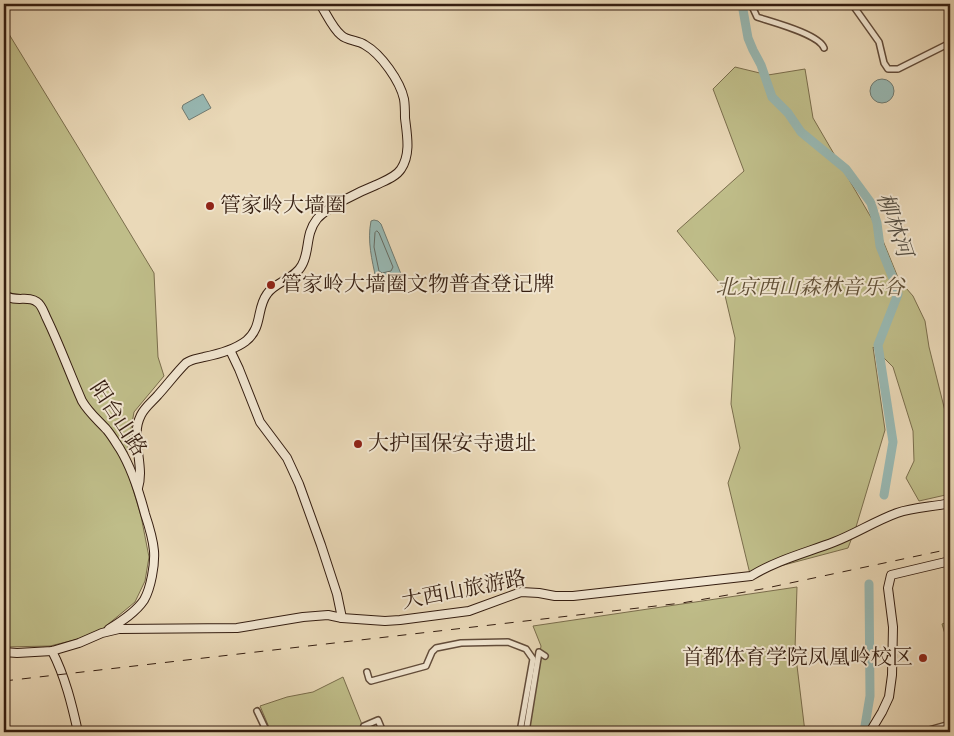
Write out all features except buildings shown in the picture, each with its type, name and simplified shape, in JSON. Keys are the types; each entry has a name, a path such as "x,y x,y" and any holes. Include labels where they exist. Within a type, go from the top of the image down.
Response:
{"street":[{"path":"138,488 140,482 140,462 136,437 137,426 141,414 148,405 186,363 230,350 246,340 256,328 262,303 268,292 297,272 302,266 308,238 317,219 322,214 397,174 402,169 408,151 408,140 404,99 400,88 383,60 364,44 342,36 320,4"},
{"path":"751,4 757,17 789,27 814,38 824,48"},
{"path":"852,4 879,42 884,63 888,69 898,69 950,42"},
{"name":"阳台山路","path":"4,296 14,300 30,299 40,304 82,402 119,448 128,463 138,488 151,533 154,552 149,587 145,598 132,613 102,633"},
{"path":"230,350 260,422 288,458 299,484 334,586 342,618"},
{"name":"大西山旅游路","path":"4,652 52,651 79,643 102,633 119,629 237,628 317,615 386,621 400,620 469,611 522,592 573,596 751,576 772,564 839,540 884,518 913,509 950,503"},
{"path":"870,732 889,696 892,675 893,627 888,588 892,575 950,561"},
{"path":"132,613 132,624 136,629"},
{"path":"367,672 371,681 426,666 432,652 436,648 461,643 508,642 526,649 533,659 520,732"},
{"path":"52,651 64,681 78,732"},
{"path":"526,732 539,652 545,656"},
{"path":"257,711 268,732"},
{"path":"364,726 378,720 384,732"},
{"path":"922,732 950,724"}],"green space":[{"path":"4,26 154,273 158,357 164,376 134,412 125,463 141,516 149,557 145,581 135,602 95,635 50,646 4,647"},
{"name":"北京西山森林音乐谷","path":"735,67 768,75 805,69 813,118 879,231 899,280 913,296 925,321 929,347 950,431 950,494 919,501 906,478 914,461 913,431 893,367 873,347 885,430 848,548 750,574 728,483 740,448 731,404 735,338 723,287 677,231 744,171 713,89"},
{"path":"797,587 795,649 805,732 527,732 541,646 533,626"},
{"path":"950,621 950,651 942,624"},
{"path":"343,677 365,732 271,732 260,706 287,697 313,692"}],"water":[{"path":"882,79 891,82 894,91 891,100 882,103 873,100 870,91 873,82"},
{"path":"203,94 211,108 189,120 182,108 183,105"},
{"path":"374,220 381,224 401,274 376,279 370,243 371,221"}],"waterway":[{"name":"柳林河","path":"742,4 748,38 761,65 772,97 788,113 801,132 846,169 871,203 877,223 880,246 897,288 898,294 878,345 893,442 884,495"},
{"name":"柳林河","path":"864,732 870,696 869,584"}],"railway":[{"path":"4,681 682,603 762,589 950,549"}],"place":[{"name":"管家岭大墙圈","path":"210,206"},
{"name":"管家岭大墙圈文物普查登记牌","path":"271,285"},
{"name":"大护国保安寺遗址","path":"358,444"},
{"name":"首都体育学院凤凰岭校区","path":"923,658"}]}
